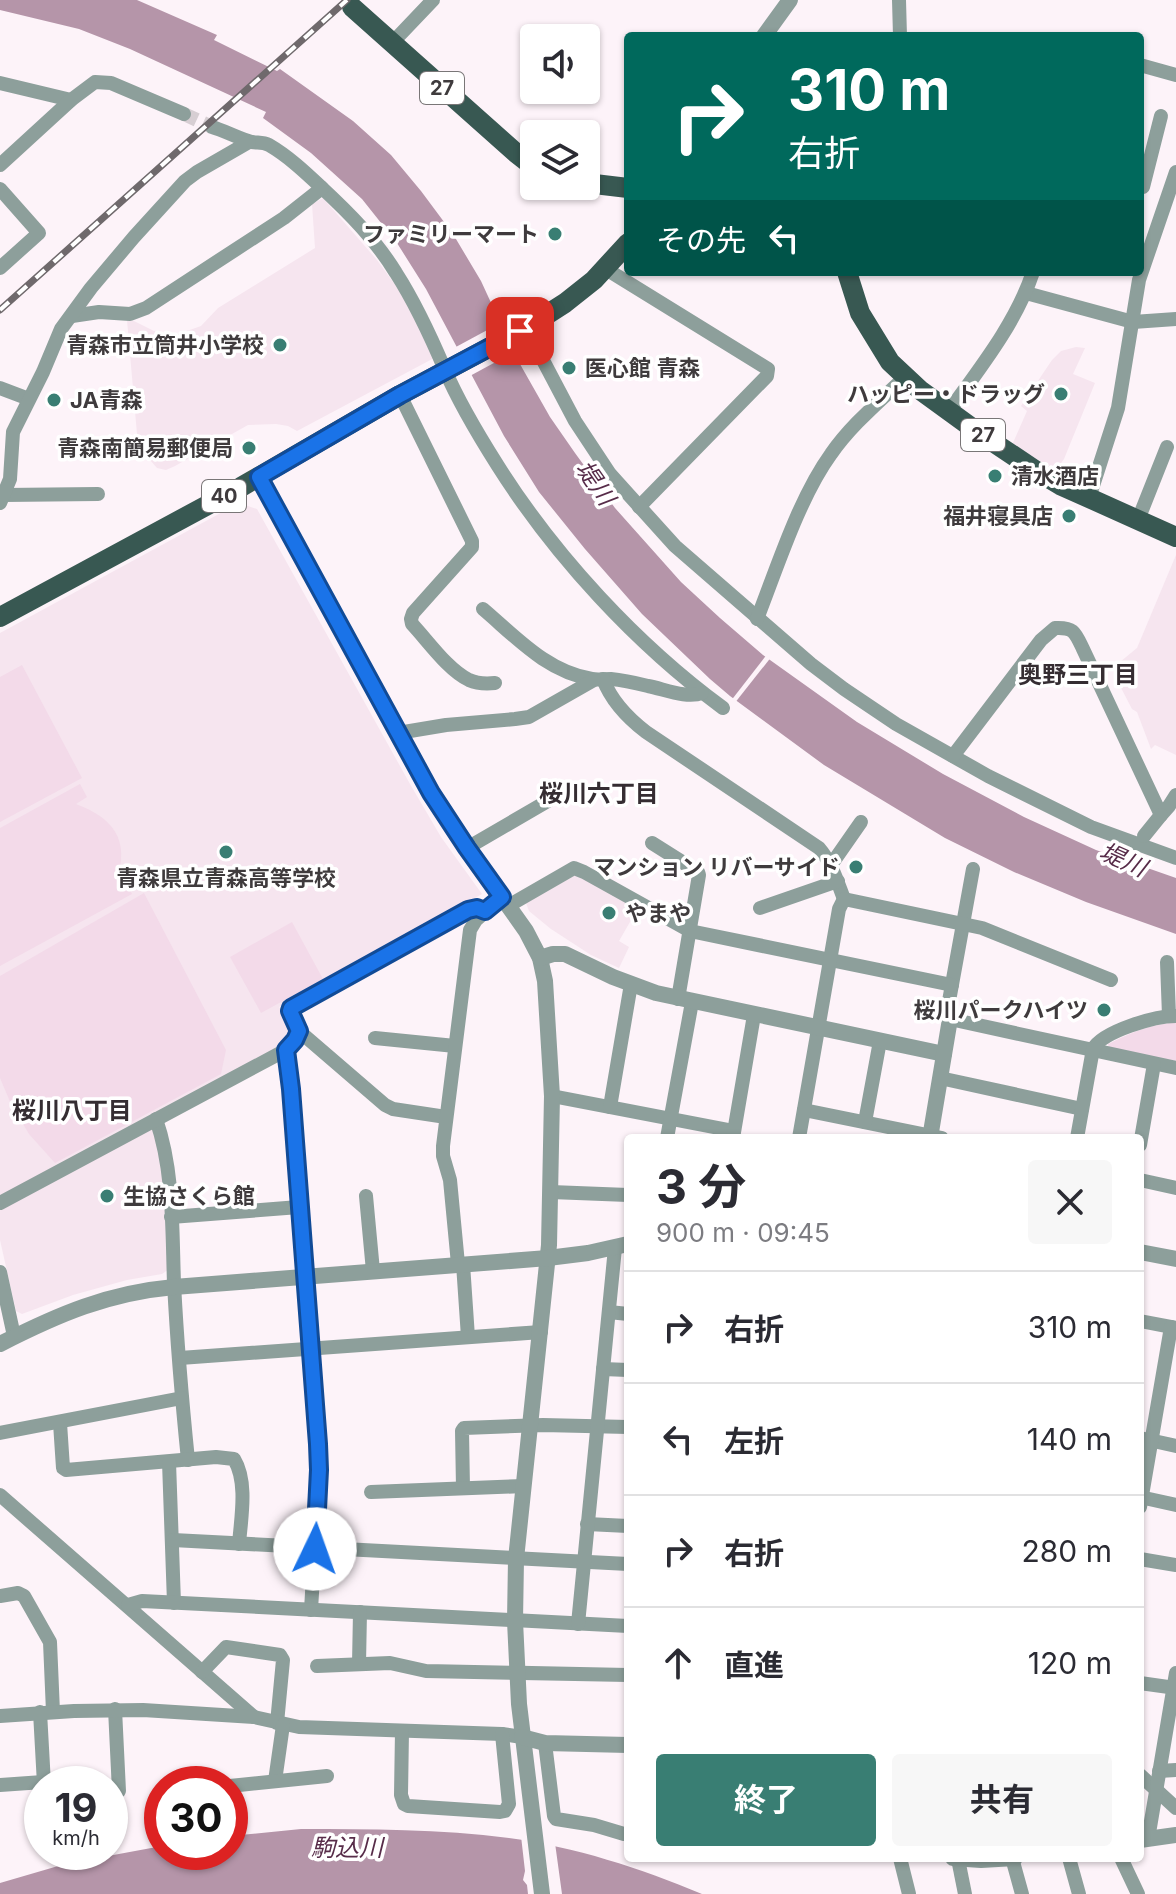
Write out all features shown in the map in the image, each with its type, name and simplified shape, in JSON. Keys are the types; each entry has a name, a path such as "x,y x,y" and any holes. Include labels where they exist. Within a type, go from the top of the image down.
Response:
{"main road":[{"name":"27","path":"352,7 520,156"},
{"path":"600,185 624,188"},
{"name":"40","path":"1,613 259,477 400,395 523,330 565,303 606,269 624,248"},
{"name":"27","path":"848,276 860,313 890,362 905,377 1035,470 1176,537"}],"street":[{"path":"392,43 433,0"},
{"path":"769,32 790,0"},
{"path":"899,0 900,32"},
{"path":"1144,66 1176,75"},
{"path":"0,165 95,82 111,83 184,114"},
{"path":"0,83 71,100"},
{"path":"1144,179 1161,116"},
{"path":"212,127 249,142 270,146 322,188 364,230 396,273 497,465 527,509 583,578 619,616 651,648 723,708"},
{"path":"98,494 2,499 10,479 13,432 61,329 91,288 185,181 249,142"},
{"path":"1144,267 1172,196 1176,172"},
{"path":"1144,187 1172,196"},
{"path":"72,316 99,312 130,314 146,308 284,218 322,188"},
{"path":"0,189 39,233 0,268"},
{"path":"606,269 768,369 767,376 639,507"},
{"path":"949,411 996,343 1026,293 1032,276"},
{"path":"1089,498 1118,408 1141,276"},
{"path":"1026,293 1133,322 1176,319"},
{"path":"523,330 589,445 610,474 675,546 757,619 844,689 896,724 1023,794 1091,827 1176,858"},
{"path":"757,619 799,513 822,467 857,423 905,377"},
{"path":"0,388 29,399"},
{"path":"400,395 472,541 472,547 413,613 412,624 457,672 481,684 495,683"},
{"path":"1138,520 1167,447"},
{"path":"259,477 431,793 526,931 540,958 547,998 552,1096 551,1192 541,1332 516,1559 515,1621 522,1737 542,1894"},
{"path":"483,609 536,655 567,672 688,695 698,696 702,693"},
{"path":"953,756 1041,640 1055,628 1070,629 1083,649 1161,815"},
{"path":"398,733 529,717 599,680"},
{"path":"599,680 637,725 819,848 831,865 844,899 839,909 800,1134"},
{"path":"1144,836 1176,795"},
{"path":"467,848 553,798"},
{"path":"831,865 861,822"},
{"path":"652,843 699,875 668,1134"},
{"path":"468,1337 450,1180 443,1156 470,930 485,911 574,868 690,931 952,985"},
{"path":"934,1134 950,1019 948,1012 973,869"},
{"path":"760,908 838,881"},
{"path":"844,899 982,928 1111,980"},
{"path":"446,1117 389,1108 299,1031 290,1011 468,910 477,908 485,911"},
{"path":"540,958 565,954 631,984 685,1000 944,1054"},
{"path":"1078,1134 1093,1049 1099,1041 1147,1020 1173,1016 1167,962"},
{"path":"610,1107 631,984"},
{"path":"734,1134 754,1015"},
{"path":"950,1019 1176,1068"},
{"path":"0,1203 286,1050 299,1031"},
{"path":"375,1038 455,1046"},
{"path":"865,1122 880,1041"},
{"path":"286,1050 319,1470 311,1610"},
{"path":"1142,1134 1154,1064"},
{"path":"940,1078 1082,1109"},
{"path":"552,1096 730,1134"},
{"path":"804,1110 920,1134"},
{"path":"156,1119 165,1147 188,1460"},
{"path":"1144,1181 1176,1188"},
{"path":"551,1192 624,1195"},
{"path":"366,1196 373,1271"},
{"path":"171,1217 299,1207"},
{"path":"0,1272 7,1340 94,1302 135,1292 548,1258 621,1246 609,1312 578,1624"},
{"path":"1144,1253 1176,1259"},
{"path":"609,1312 624,1314"},
{"path":"1144,1322 1174,1328 1169,1384 1146,1440 1144,1464"},
{"path":"180,1358 541,1332"},
{"path":"603,1369 624,1370"},
{"path":"0,1433 182,1398"},
{"path":"60,1423 63,1468 66,1470 225,1457 234,1459 242,1492 239,1544"},
{"path":"463,1488 464,1428 530,1425 624,1427"},
{"path":"1146,1440 1176,1446"},
{"path":"169,1462 174,1603"},
{"path":"371,1492 524,1486"},
{"path":"0,1495 254,1717"},
{"path":"1144,1501 1176,1505"},
{"path":"587,1524 624,1526"},
{"path":"173,1540 624,1564"},
{"path":"1144,1560 1176,1565"},
{"path":"0,1596 18,1593 24,1596 47,1636 50,1648 44,1766"},
{"path":"128,1605 142,1601 624,1626"},
{"path":"359,1664 360,1612"},
{"path":"202,1672 226,1647 280,1655 283,1660 275,1781"},
{"path":"317,1666 390,1663 426,1671 624,1675"},
{"path":"1144,1683 1175,1683 1144,1839 1176,1835"},
{"path":"115,1709 118,1766"},
{"path":"0,1716 115,1709 254,1717 310,1728 502,1734 545,1743 624,1745"},
{"path":"402,1731 401,1795 404,1804 500,1812 505,1811 509,1804 502,1734"},
{"path":"545,1743 556,1819 624,1834"},
{"path":"1159,1771 1176,1770"},
{"path":"248,1784 327,1776"},
{"path":"1144,1778 1176,1808"},
{"path":"0,1785 24,1784"},
{"path":"901,1862 909,1894"},
{"path":"956,1862 965,1894"},
{"path":"1015,1862 1022,1894"},
{"path":"1070,1862 1079,1894"},
{"path":"1123,1862 1138,1894"}],"shaded area":[{"name":"青森市立筒井小学校","path":"323,198 377,260 404,297 436,357 297,431 276,424 248,425 166,470 139,457 127,320 164,333 178,334 201,326 218,308 315,248 312,204"},
{"path":"1085,348 1073,374 1095,383 1064,459 1056,470 1012,445 1027,411 1021,406 1052,360 1061,351"},
{"name":"青森県立青森高等学校","path":"239,503 257,509 410,784 441,837 482,894 279,1007 293,1027 287,1042 0,1199 0,633"},
{"path":"1176,555 1176,755 1155,745 1151,749 1137,712 1132,709 1118,682 1120,662 1137,648"},
{"path":"22,665 82,778 0,822 0,677"},
{"path":"80,784 87,797 76,804 100,816 115,832 121,853 117,880 124,877 132,894 0,966 0,828"},
{"path":"577,874 638,908 619,941 629,947 619,968 591,955 529,911 526,903"},
{"path":"144,893 226,1050 221,1074 55,1163 29,1134 0,1078 0,976"},
{"path":"292,922 323,979 261,1013 230,957"},
{"path":"1176,1022 1176,1061 1109,1049 1108,1044 1133,1032"},
{"path":"153,1124 161,1150 169,1269 162,1274 73,1295 22,1314 16,1311 0,1240 0,1207"}],"water":[{"name":"堤川","path":"0,0 137,0 217,35 214,40 277,71 280,69 353,121 391,155 453,234 481,281 516,357 550,417 615,508 681,582 763,655 857,722 943,774 1024,817 1096,850 1176,878 1176,934 1086,902 1014,872 945,838 824,765 730,696 642,614 539,492 504,436 426,289 397,243 362,199 311,153 263,118 266,112 130,49 79,29 0,10"},
{"name":"駒込川","path":"301,1829 379,1829 483,1835 534,1842 607,1860 702,1894 0,1894 0,1883 44,1870 128,1870 128,1852 144,1849 144,1870 248,1870 248,1834"}],"pier":[{"path":"504,321 518,350 468,377 454,348"},
{"path":"768,653 772,656 734,704 730,702"},
{"path":"521,1836 555,1843 562,1894 528,1894 523,1880 525,1871"}],"tunnel":[{"path":"184,114 212,127"}],"railway":[{"path":"0,310 347,0"}],"place":[{"name":"ファミリーマート","path":"555,234"},
{"name":"青森市立筒井小学校","path":"280,345"},
{"name":"医心館 青森","path":"569,368"},
{"name":"ハッピー・ドラッグ","path":"1061,394"},
{"name":"JA青森","path":"54,400"},
{"name":"青森南簡易郵便局","path":"249,448"},
{"name":"清水酒店","path":"995,476"},
{"name":"福井寝具店","path":"1069,516"},
{"name":"青森県立青森高等学校","path":"226,852"},
{"name":"マンション リバーサイド","path":"856,867"},
{"name":"やまや","path":"609,913"},
{"name":"桜川パークハイツ","path":"1104,1010"},
{"name":"生協さくら館","path":"107,1196"}],"district":[{"name":"奥野三丁目","path":"1078,675"},
{"name":"桜川六丁目","path":"599,794"},
{"name":"桜川八丁目","path":"72,1111"}],"route":[{"path":"315,1549 319,1470 286,1050 299,1031 290,1011 468,910 477,908 485,911 502,897 431,793 259,477 400,395 520,331"}]}
